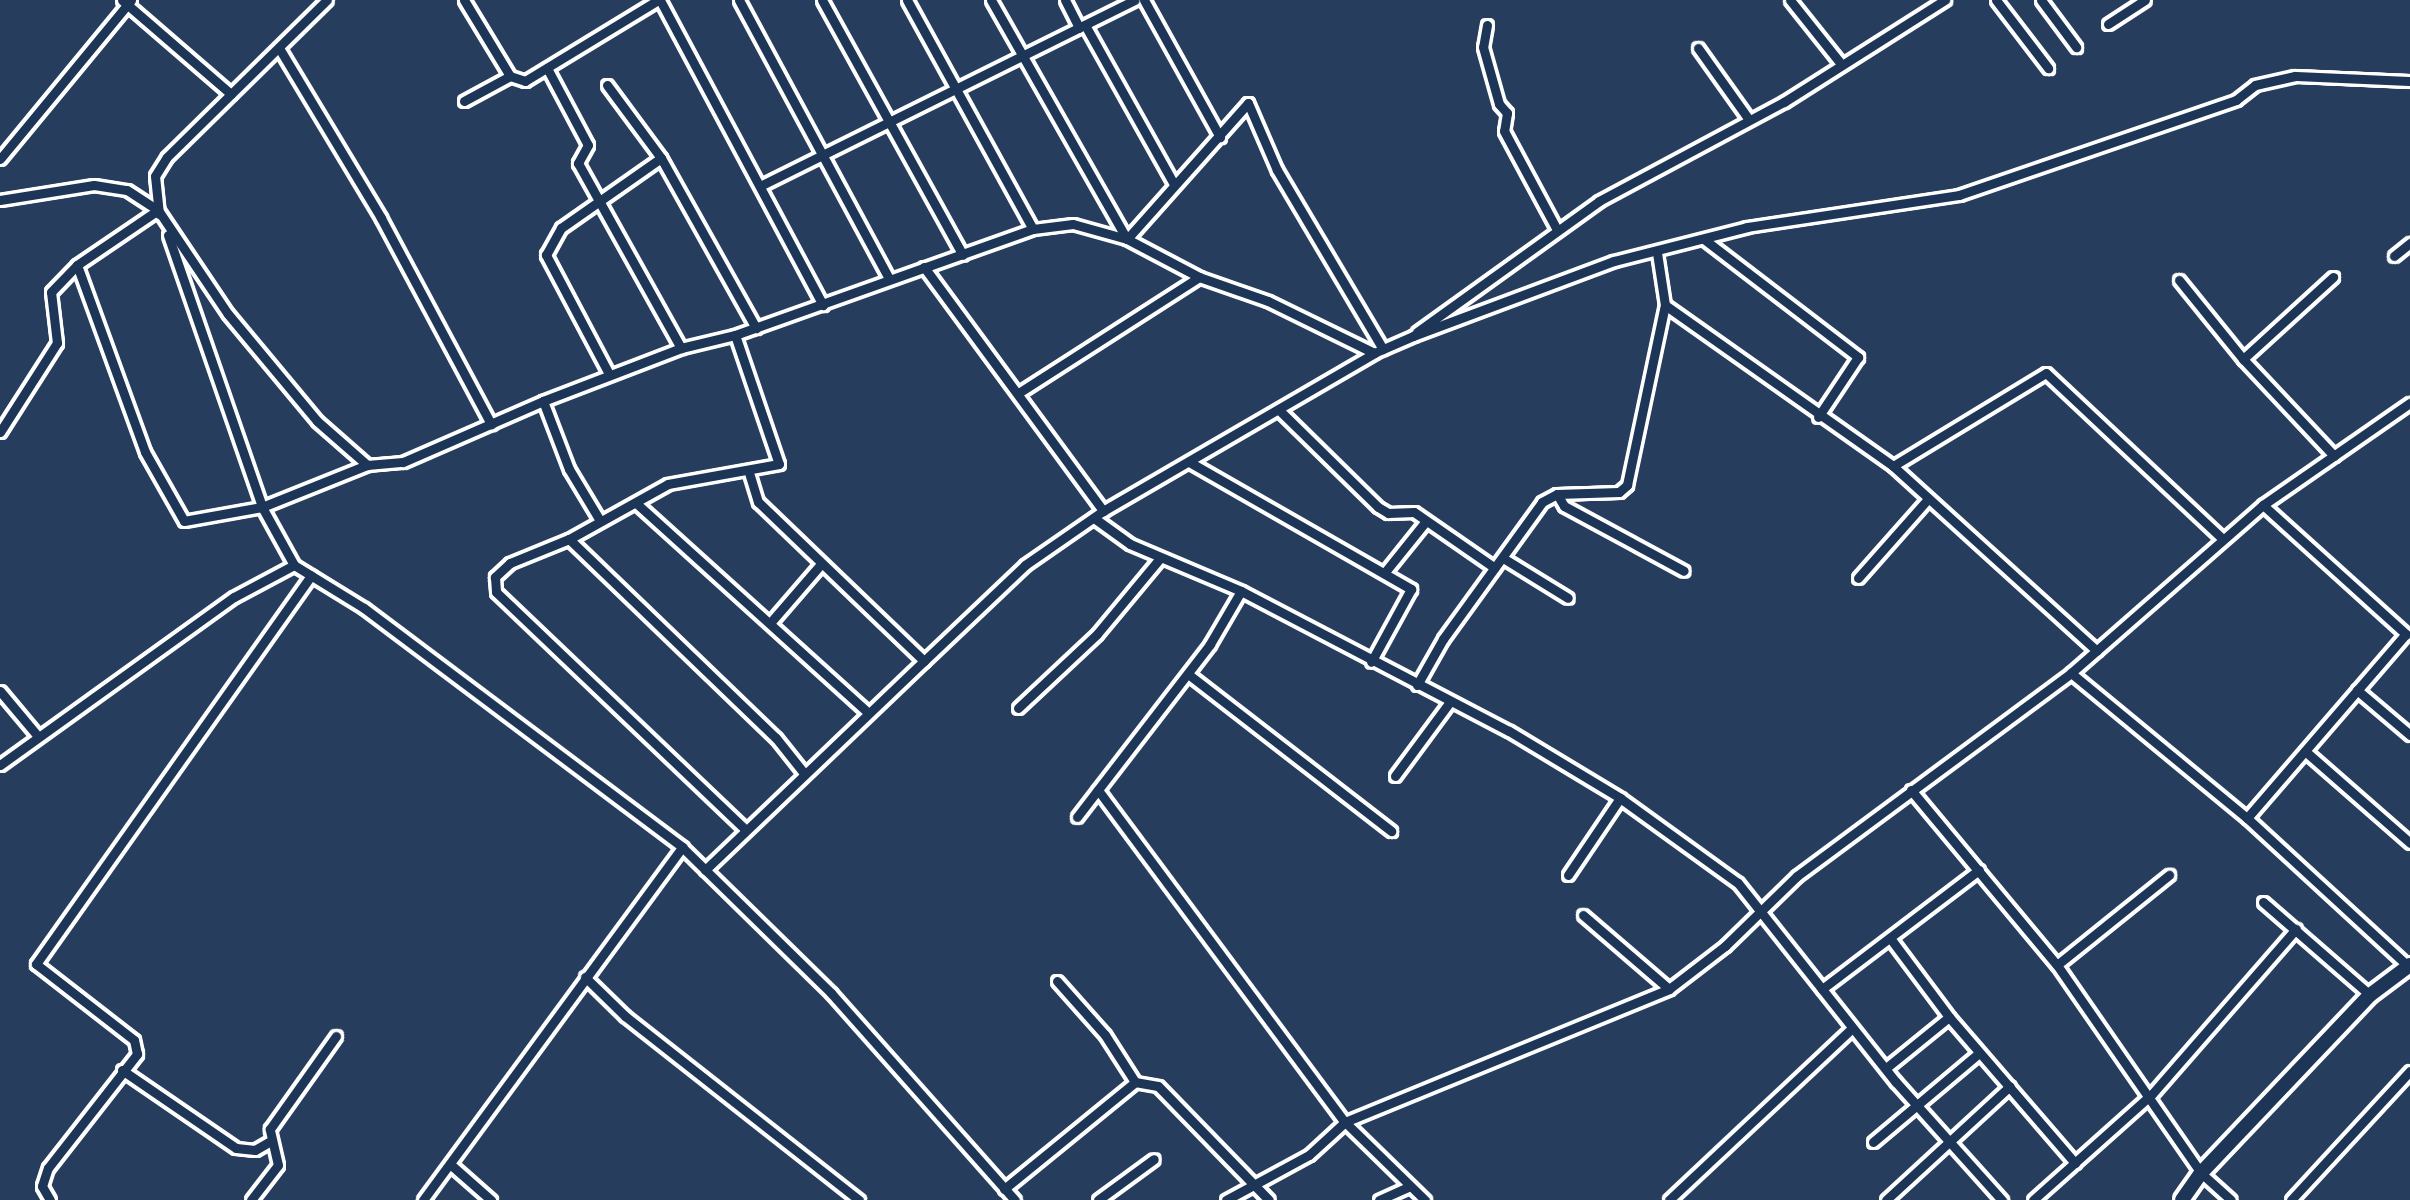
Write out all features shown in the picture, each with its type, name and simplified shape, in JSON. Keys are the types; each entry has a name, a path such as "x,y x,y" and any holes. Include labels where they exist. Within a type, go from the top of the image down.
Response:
{"street":[{"path":"326,0 155,176 158,210 184,272 262,507 295,565 364,608 682,848 831,993 1015,1200"},
{"path":"464,0 510,76 526,81 659,0 823,305"},
{"path":"739,0 889,279"},
{"path":"822,0 963,255"},
{"path":"907,0 1033,230"},
{"path":"992,0 1126,239"},
{"path":"1065,0 1174,184"},
{"path":"761,185 1135,0"},
{"path":"1144,0 1220,137"},
{"path":"1790,0 1840,64"},
{"path":"1413,336 1557,230 1748,117 1784,102 1945,0"},
{"path":"1996,0 2048,68"},
{"path":"2041,0 2076,47"},
{"path":"2108,24 2145,0"},
{"path":"0,159 127,2 231,94"},
{"path":"1487,26 1483,46 1498,104 1507,113 1504,131 1557,230"},
{"path":"279,48 381,218 491,424"},
{"path":"1698,48 1748,117"},
{"path":"547,68 588,145 578,163 681,348"},
{"path":"464,101 510,76"},
{"path":"705,870 1025,565 1099,514 1378,351 1614,261 1747,227 1959,195 2236,100 2255,85 2295,76 2410,80"},
{"path":"607,85 661,158 756,328"},
{"path":"1126,239 1248,103 1277,170 1378,351"},
{"path":"609,374 546,255 561,228 661,158"},
{"path":"0,200 94,184 128,190 158,210 228,314 317,421 367,465"},
{"path":"0,432 56,343 51,292 77,265 158,210"},
{"path":"77,265 145,452 184,521 262,507 367,465 403,462 543,400 681,348 736,335 1033,230 1073,224 1126,239 1199,278 1268,301 1378,351"},
{"path":"1705,240 1858,357 1818,417"},
{"path":"2394,256 2410,243"},
{"path":"1418,685 1533,512 1557,494 1619,491 1627,485 1665,305 1657,253"},
{"path":"923,267 1020,392 1099,514 1160,558 1241,591 1449,704 1509,730 1619,798 1738,883 1852,1028 2002,1200"},
{"path":"2243,359 2332,277"},
{"path":"1020,392 1199,278"},
{"path":"2180,280 2243,359 2334,456"},
{"path":"1665,305 1893,466 2098,651"},
{"path":"736,335 779,464 668,484 568,539 511,562 495,577 496,592 745,829"},
{"path":"1893,466 2046,373 2222,538"},
{"path":"543,400 569,469 599,519"},
{"path":"1226,1200 1309,1155 1346,1122 1669,988 1760,915 1797,876 2072,674 2222,538 2410,403"},
{"path":"1280,411 1378,507 1388,513 1414,512 1568,598"},
{"path":"1191,464 1411,589 1371,662"},
{"path":"749,473 758,502 923,661"},
{"path":"1557,494 1564,506 1684,572"},
{"path":"1858,578 1928,499"},
{"path":"636,503 867,712"},
{"path":"2246,818 2408,636 2264,505"},
{"path":"1385,572 1426,520"},
{"path":"568,539 776,739 803,772"},
{"path":"1018,708 1097,634 1160,558"},
{"path":"770,623 821,564"},
{"path":"0,765 36,734 234,597 295,565"},
{"path":"50,1200 42,1186 48,1168 137,1054 134,1040 36,964 311,575"},
{"path":"1077,817 1188,674 1241,591"},
{"path":"1188,674 1391,831"},
{"path":"2072,674 2246,818 2410,966 2370,995 2201,1173 2182,1200"},
{"path":"2357,690 2410,735"},
{"path":"0,691 36,734"},
{"path":"1395,776 1449,704"},
{"path":"2305,751 2410,843"},
{"path":"1098,790 1346,1122 1425,1200"},
{"path":"1911,790 2057,965 2152,1094 2201,1173 2231,1200"},
{"path":"1568,875 1619,798"},
{"path":"423,1200 682,848"},
{"path":"1822,989 1979,870"},
{"path":"2057,965 2169,875"},
{"path":"2263,902 2370,995"},
{"path":"1583,915 1669,988"},
{"path":"2033,1200 2152,1094 2296,929"},
{"path":"1890,938 1949,1017 2075,1163"},
{"path":"585,977 625,1016 859,1200"},
{"path":"1057,981 1105,1035 1135,1082 1158,1087 1270,1200"},
{"path":"1886,1068 1949,1017"},
{"path":"1669,1200 1852,1028"},
{"path":"250,1200 278,1165 269,1142 270,1129 336,1036"},
{"path":"1873,1142 1979,1053"},
{"path":"122,1070 236,1148 256,1150 269,1142"},
{"path":"2291,1200 2410,1071"},
{"path":"1004,1189 1135,1082"},
{"path":"1886,1200 2010,1086"},
{"path":"1098,1200 1154,1159"},
{"path":"450,1164 491,1200"},
{"path":"1378,1200 1410,1186"}]}
